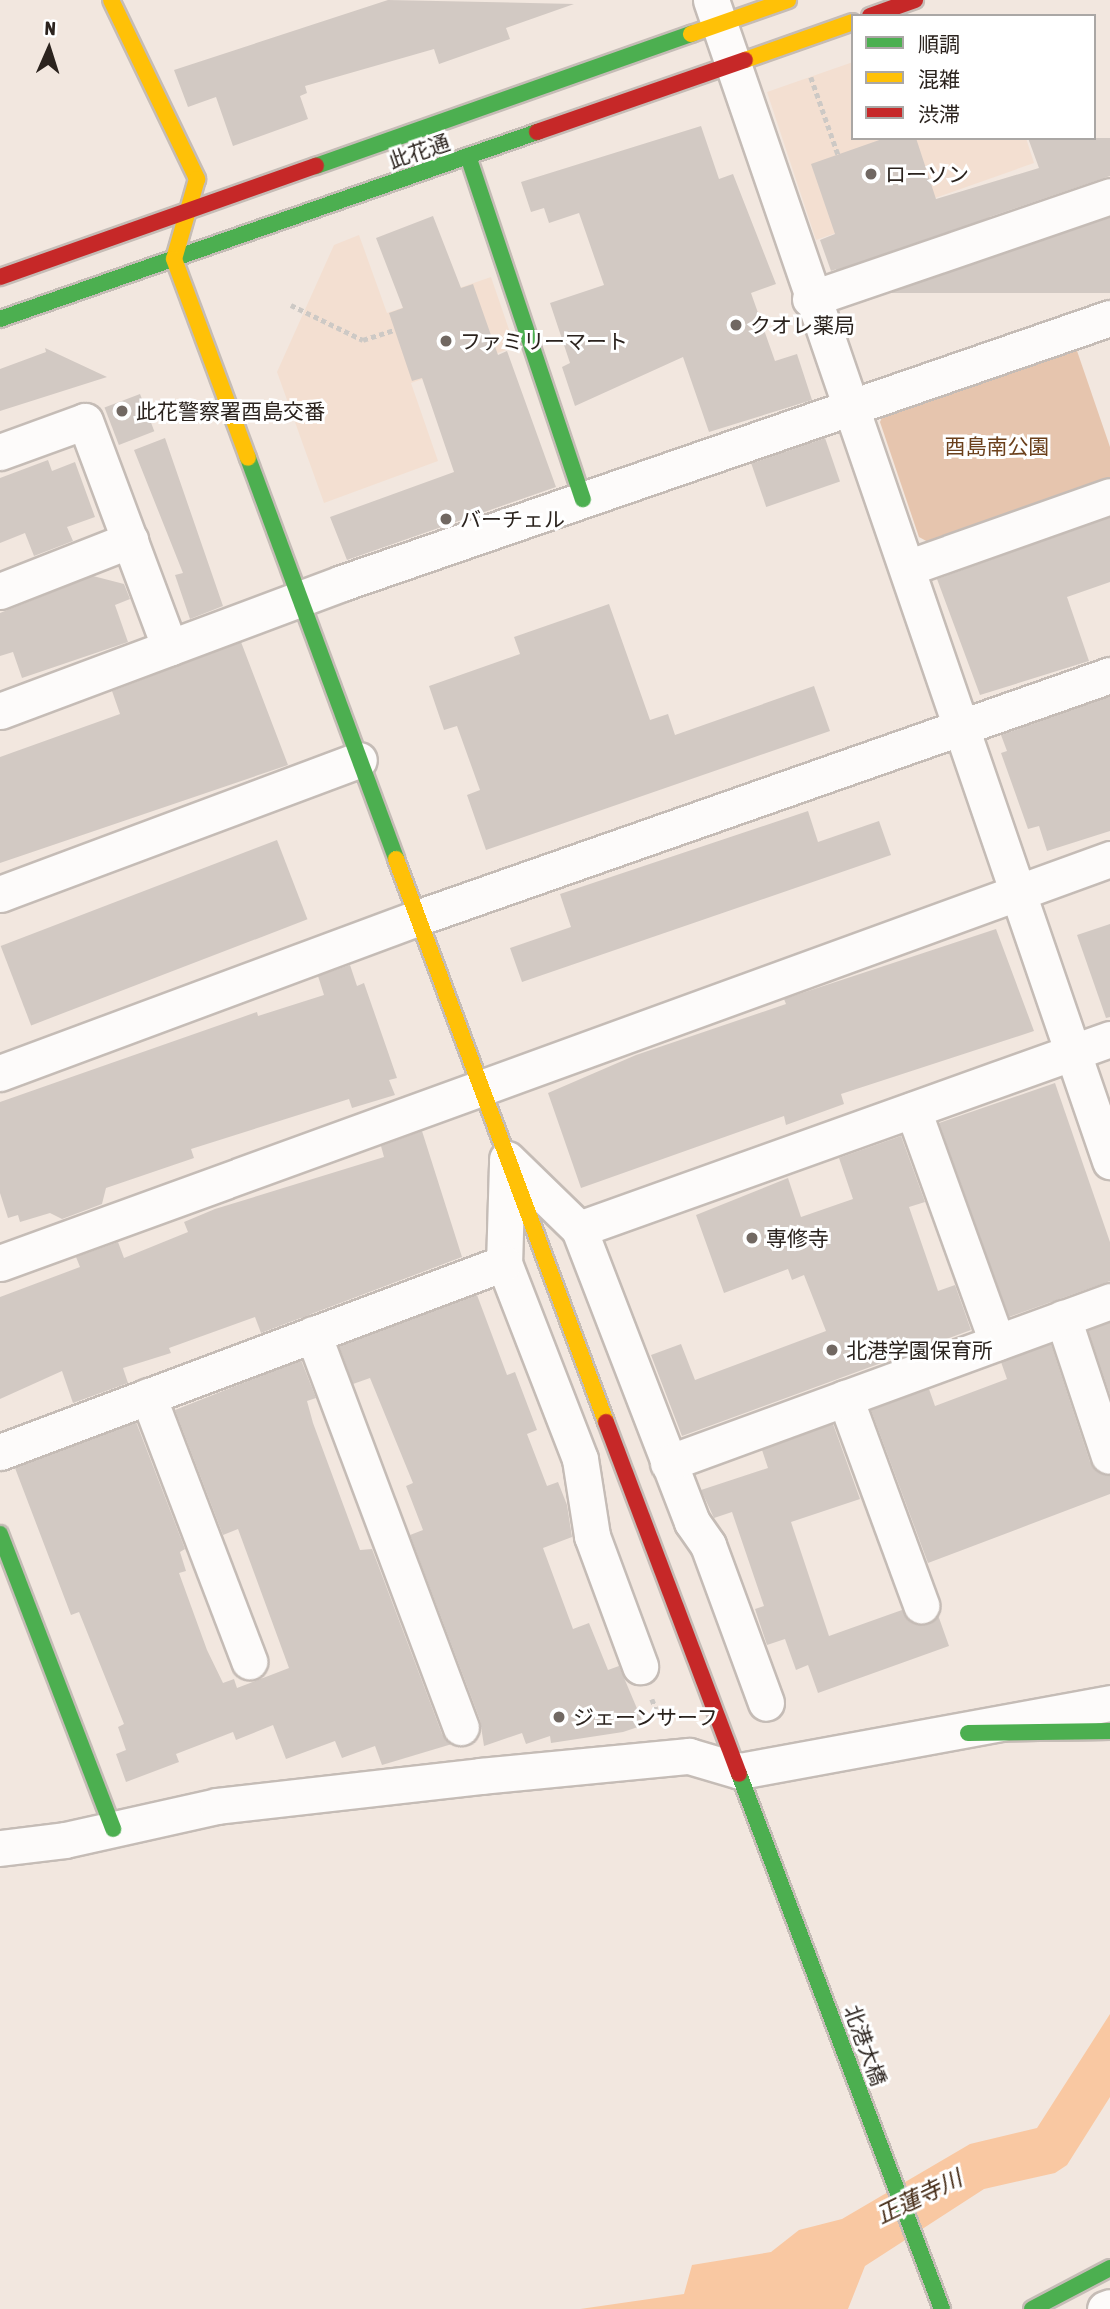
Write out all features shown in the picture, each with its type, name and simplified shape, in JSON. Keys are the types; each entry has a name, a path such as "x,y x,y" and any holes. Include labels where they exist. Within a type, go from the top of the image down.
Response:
{"main road":[{"path":"111,0 197,179 174,259"},
{"name":"此花通","path":"0,277 188,210 715,12 788,0"},
{"path":"876,14 915,0"},
{"name":"此花通","path":"0,319 851,23"},
{"path":"468,156 583,499"},
{"name":"北港大橋","path":"174,259 507,1159 942,2309"},
{"path":"0,1534 113,1829"},
{"path":"968,1732 1110,1731"},
{"path":"1032,2309 1110,2268"}],"street":[{"path":"715,12 810,299 852,407 958,727 1110,1161"},
{"path":"810,299 1110,196"},
{"path":"0,712 300,599 1110,318"},
{"path":"0,452 85,421 170,648"},
{"path":"907,568 1110,496"},
{"path":"0,591 130,540"},
{"path":"0,1073 417,918 1110,675"},
{"path":"0,894 359,760"},
{"path":"0,1263 480,1086 1110,859"},
{"path":"579,1229 1110,1039"},
{"path":"913,1110 998,1342"},
{"path":"507,1159 579,1229 692,1522 708,1545 766,1703"},
{"path":"507,1159 504,1263 580,1459 592,1536 640,1666"},
{"path":"0,1452 504,1263"},
{"path":"668,1463 1110,1301"},
{"path":"1063,1318 1110,1455"},
{"path":"313,1334 461,1727"},
{"path":"148,1396 250,1661"},
{"path":"845,1398 921,1605"},
{"path":"0,1848 113,1829 217,1806 689,1756 745,1783 1110,1703"},
{"path":"1105,2309 1110,2306"}],"path":[{"path":"809,69 838,154"},
{"path":"290,305 363,340 394,330"}],"shaded area":[{"path":"851,63 851,140 1027,140 1034,163 816,240 767,92"},
{"path":"359,235 387,313 491,277 515,347 411,383 438,461 324,503 277,372 334,245"}],"green space":[{"name":"酉島南公園","path":"1075,345 1110,447 1110,480 930,543 919,537 880,422 885,411"}],"water":[{"name":"正蓮寺川","path":"1110,2014 1110,2097 1067,2165 1055,2173 984,2189 865,2266 848,2309 580,2309 684,2294 692,2265 771,2252 799,2230 842,2219 970,2144 1037,2128"}],"building":[{"path":"388,0 574,4 506,28 510,39 439,64 434,49 305,86 307,93 300,96 308,119 233,146 216,97 188,107 174,70"},
{"path":"701,126 719,179 733,174 776,284 751,293 775,361 797,354 812,400 709,432 683,357 575,406 562,367 570,363 550,303 604,285 579,213 549,223 544,208 531,212 521,182"},
{"path":"1110,138 1110,176 831,271 820,240 835,234 811,164 879,140 917,140 936,199 1039,168 1029,140"},
{"path":"433,216 461,288 473,284 498,355 507,351 556,487 347,560 330,517 454,472 422,378 412,381 389,313 403,308 376,238"},
{"path":"836,217 1110,217 1110,293 836,293"},
{"path":"45,348 107,377 0,411 0,369 46,352"},
{"path":"140,394 154,431 119,445 105,408"},
{"path":"165,438 223,606 190,619 175,575 183,573 134,450"},
{"path":"825,438 840,481 766,507 751,463"},
{"path":"48,460 52,471 75,462 95,517 67,527 73,541 34,556 25,533 0,543 0,478"},
{"path":"1110,517 1110,582 1067,597 1089,661 980,695 937,579"},
{"path":"93,576 124,584 130,599 115,605 128,642 22,678 13,652 0,656 0,613"},
{"path":"609,604 650,720 668,714 675,735 814,686 830,731 486,850 467,795 480,790 457,726 444,730 429,686 520,654 514,637"},
{"path":"241,642 288,765 0,863 0,757 120,714 112,691"},
{"path":"1110,696 1110,831 1047,851 1039,826 1028,829 1001,753 1007,751 1001,735"},
{"path":"808,811 818,842 879,821 891,855 522,982 510,948 571,927 560,894"},
{"path":"277,840 307,919 31,1025 1,946"},
{"path":"1110,924 1110,1017 1106,1018 1077,935"},
{"path":"996,929 1034,1031 841,1094 844,1104 786,1125 784,1116 581,1188 548,1093 636,1055 786,1004 784,999"},
{"path":"350,965 357,986 364,983 397,1078 389,1080 395,1095 352,1108 349,1099 191,1149 194,1158 106,1188 102,1204 62,1219 50,1213 20,1222 18,1215 8,1218 0,1193 0,1102 257,1012 258,1016 324,995 318,976"},
{"path":"1055,1083 1110,1242 1110,1281 1009,1317 939,1123"},
{"path":"422,1131 462,1257 261,1333 255,1317 169,1348 171,1353 123,1368 128,1383 73,1403 62,1371 0,1399 0,1297 80,1267 76,1257 118,1242 124,1258 188,1232 184,1222 215,1209 384,1157 381,1146"},
{"path":"901,1136 925,1202 909,1207 938,1291 955,1285 971,1330 682,1436 651,1355 681,1344 695,1380 826,1331 804,1275 792,1280 788,1269 724,1293 696,1215 788,1178 801,1217 853,1199 839,1158"},
{"path":"477,1295 507,1375 515,1372 537,1430 527,1434 547,1486 558,1482 567,1505 572,1537 543,1548 573,1629 589,1623 608,1670 619,1666 644,1725 623,1732 551,1743 550,1736 526,1744 522,1733 484,1746 480,1720 410,1535 423,1530 406,1486 413,1483 370,1378 353,1384 339,1346"},
{"path":"1110,1322 1110,1395 1088,1330"},
{"path":"1051,1344 1090,1462 1110,1476 1110,1494 928,1563 871,1410 929,1389 935,1406 1007,1379 1001,1362"},
{"path":"301,1360 316,1398 307,1401 313,1423 360,1550 372,1549 442,1734 452,1744 382,1765 375,1746 342,1758 335,1741 286,1759 273,1725 236,1740 233,1732 176,1754 179,1762 126,1782 116,1754 126,1750 118,1727 124,1724 79,1612 71,1615 15,1468 136,1422 185,1549 180,1552 186,1571 179,1573 207,1650 223,1683 234,1679 237,1688 289,1668 238,1529 223,1535 175,1410"},
{"path":"833,1424 860,1499 791,1522 829,1636 902,1610 918,1625 938,1615 949,1646 818,1693 808,1665 796,1670 785,1639 767,1645 755,1609 764,1606 732,1512 714,1518 701,1490 768,1468 762,1450"}],"traffic: fast":[{"path":"316,166 691,34"},
{"path":"0,319 537,132"},
{"path":"468,156 583,499"},
{"path":"248,458 396,859"},
{"path":"0,1534 113,1829"},
{"path":"968,1733 1110,1731"},
{"path":"739,1774 942,2309"},
{"path":"1032,2309 1110,2268"}],"traffic: slow":[{"path":"111,0 197,179 174,259 248,458"},
{"path":"691,34 788,0"},
{"path":"745,60 851,23"},
{"path":"396,859 606,1422"}],"traffic: jam":[{"path":"876,14 915,0"},
{"path":"537,132 745,60"},
{"path":"0,277 316,166"},
{"path":"606,1422 739,1774"}],"place":[{"name":"ローソン","path":"871,174"},
{"name":"クオレ薬局","path":"736,325"},
{"name":"ファミリーマート","path":"446,341"},
{"name":"此花警察署酉島交番","path":"122,411"},
{"name":"バーチェル","path":"446,519"},
{"name":"専修寺","path":"752,1238"},
{"name":"北港学園保育所","path":"832,1350"},
{"name":"ジェーンサーフ","path":"559,1717"}]}
